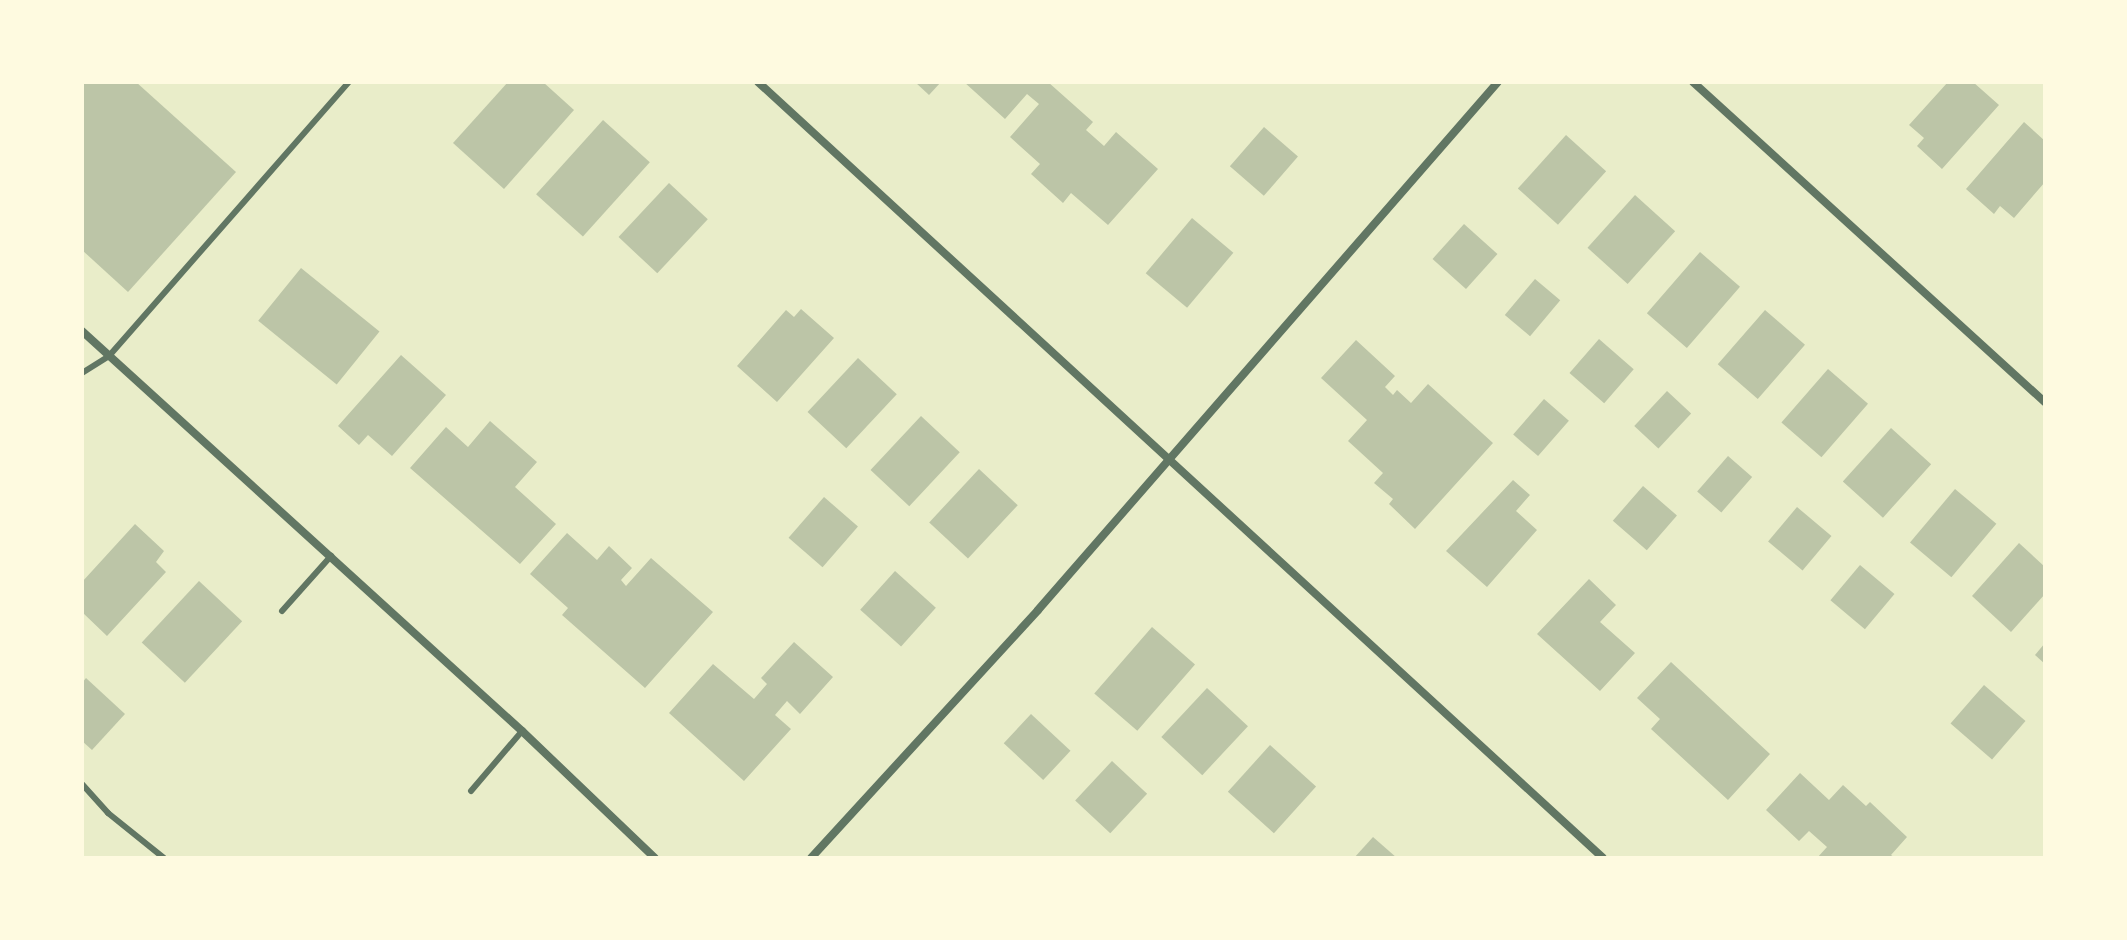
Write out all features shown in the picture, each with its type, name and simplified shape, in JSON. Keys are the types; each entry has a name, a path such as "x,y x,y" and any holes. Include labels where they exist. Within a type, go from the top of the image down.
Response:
{"street":[{"path":"758,82 1603,858"},
{"path":"811,858 1038,610 1168,457 1498,82"},
{"path":"1693,82 2045,402"},
{"path":"82,331 522,731 655,858"}],"lane":[{"path":"82,373 109,356 349,82"},
{"path":"282,611 331,556"},
{"path":"471,791 522,731"},
{"path":"82,784 108,813 164,858"}],"building":[{"path":"82,82 136,82 236,172 128,292 82,250"},
{"path":"508,82 543,82 574,110 504,189 453,143"},
{"path":"915,82 941,82 929,95"},
{"path":"964,82 1048,82 1093,122 1086,130 1104,146 1116,132 1158,169 1108,225 1071,193 1063,203 1031,174 1040,164 1010,137 1039,104 1027,94 1005,119"},
{"path":"1948,82 1973,82 1999,105 1942,169 1917,146 1924,138 1909,125"},
{"path":"603,120 650,162 583,236 536,194"},
{"path":"2024,122 2045,141 2045,182 2014,218 2000,206 1994,214 1966,189"},
{"path":"1264,127 1298,157 1264,196 1230,166"},
{"path":"1566,135 1606,171 1558,225 1518,189"},
{"path":"669,183 708,219 657,273 619,237"},
{"path":"1635,195 1675,231 1628,284 1587,248"},
{"path":"1192,218 1233,253 1187,308 1146,273"},
{"path":"1464,224 1497,254 1466,289 1433,259"},
{"path":"1700,252 1740,287 1687,348 1647,313"},
{"path":"301,268 379,332 337,384 258,321"},
{"path":"1535,279 1560,300 1530,336 1505,315"},
{"path":"801,309 834,338 777,402 737,366 786,310 794,317"},
{"path":"1765,310 1805,345 1758,399 1718,364"},
{"path":"1599,339 1634,369 1604,403 1569,373"},
{"path":"1356,340 1395,376 1385,387 1393,395 1397,390 1411,403 1428,384 1493,443 1415,529 1389,504 1393,499 1374,483 1383,473 1348,441 1367,420 1321,378"},
{"path":"401,355 446,395 392,456 368,435 359,445 338,426"},
{"path":"858,358 897,394 846,448 808,412"},
{"path":"1828,369 1868,404 1821,457 1781,423"},
{"path":"1667,391 1691,414 1658,449 1634,426"},
{"path":"1544,399 1569,421 1538,456 1513,434"},
{"path":"921,416 960,452 909,506 871,470"},
{"path":"490,421 537,462 515,487 556,524 520,564 410,468 446,427 468,447"},
{"path":"1891,428 1931,464 1883,518 1843,482"},
{"path":"1728,456 1752,477 1721,512 1697,491"},
{"path":"979,469 1018,505 968,559 929,522"},
{"path":"1513,480 1530,495 1516,511 1537,530 1487,587 1446,551"},
{"path":"1643,486 1677,516 1647,550 1613,521"},
{"path":"1955,489 1996,524 1951,577 1910,543"},
{"path":"824,497 858,527 823,567 789,538"},
{"path":"1797,507 1831,536 1803,570 1768,541"},
{"path":"135,524 164,551 156,562 166,572 107,636 82,612 82,582"},
{"path":"567,533 597,560 609,546 632,568 621,580 626,586 651,558 713,612 645,688 562,615 568,608 530,574"},
{"path":"2019,543 2045,567 2045,594 2011,632 1972,596"},
{"path":"1860,565 1894,594 1865,629 1830,600"},
{"path":"895,571 936,608 901,646 860,610"},
{"path":"1589,579 1616,605 1600,622 1635,653 1600,691 1537,634"},
{"path":"199,581 242,621 185,683 142,642"},
{"path":"1152,627 1195,664 1137,731 1094,693"},
{"path":"794,642 833,677 800,714 787,701 775,715 791,729 744,781 669,713 713,664 754,699 767,684 761,678"},
{"path":"2045,643 2045,664 2035,655"},
{"path":"1671,662 1770,754 1728,800 1651,729 1660,719 1637,698"},
{"path":"86,678 125,714 92,750 82,741 82,683"},
{"path":"1984,685 2026,721 1992,760 1951,723"},
{"path":"1207,688 1248,726 1202,775 1161,737"},
{"path":"1031,714 1070,751 1043,780 1004,743"},
{"path":"1270,745 1316,786 1274,833 1228,792"},
{"path":"1112,761 1147,794 1110,833 1075,800"},
{"path":"1800,773 1829,800 1843,785 1866,806 1870,802 1907,837 1891,855 1895,858 1817,858 1827,847 1809,831 1799,841 1766,810"},
{"path":"1373,837 1397,858 1354,858"}]}
